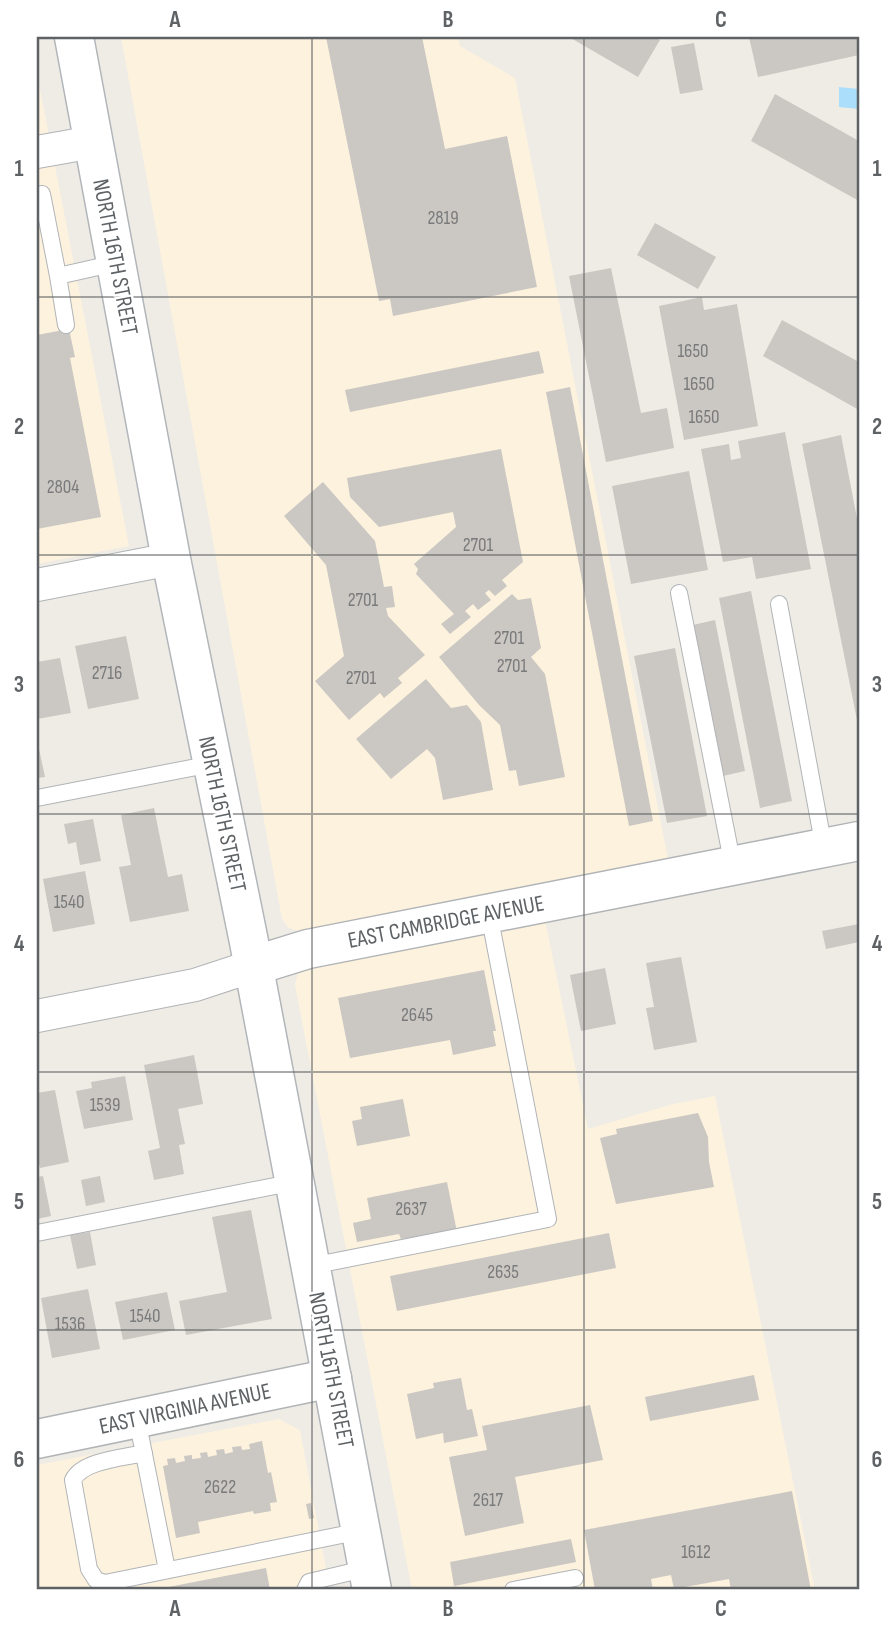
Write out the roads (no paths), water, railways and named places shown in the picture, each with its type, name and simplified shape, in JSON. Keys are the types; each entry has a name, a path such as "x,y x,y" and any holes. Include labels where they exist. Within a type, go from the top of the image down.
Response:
{"main road":[{"name":"NORTH 16TH STREET","path":"74,37 171,559 253,966 370,1579"},
{"name":"EAST CAMBRIDGE AVENUE","path":"253,966 308,949 841,845"},
{"name":"EAST VIRGINIA AVENUE","path":"37,1439 141,1436 332,1378"}],"street":[{"path":"37,152 93,142"},
{"path":"37,585 171,559"},
{"name":"EAST CAMBRIDGE AVENUE","path":"37,1016 195,985 253,966"}],"lane":[{"path":"37,195 42,194 66,325"},
{"path":"58,276 116,263"},
{"path":"680,593 733,866"},
{"path":"779,604 841,845"},
{"path":"37,798 212,764"},
{"path":"311,1265 548,1219 489,914"},
{"path":"37,1233 295,1182"},
{"path":"167,1570 141,1436 86,1466 73,1480 89,1569 96,1580 105,1583 361,1531"},
{"path":"513,1590 575,1578"},
{"path":"305,1590 309,1582 370,1579"}],"water":[{"path":"839,87 859,89 859,109 839,107"}]}
